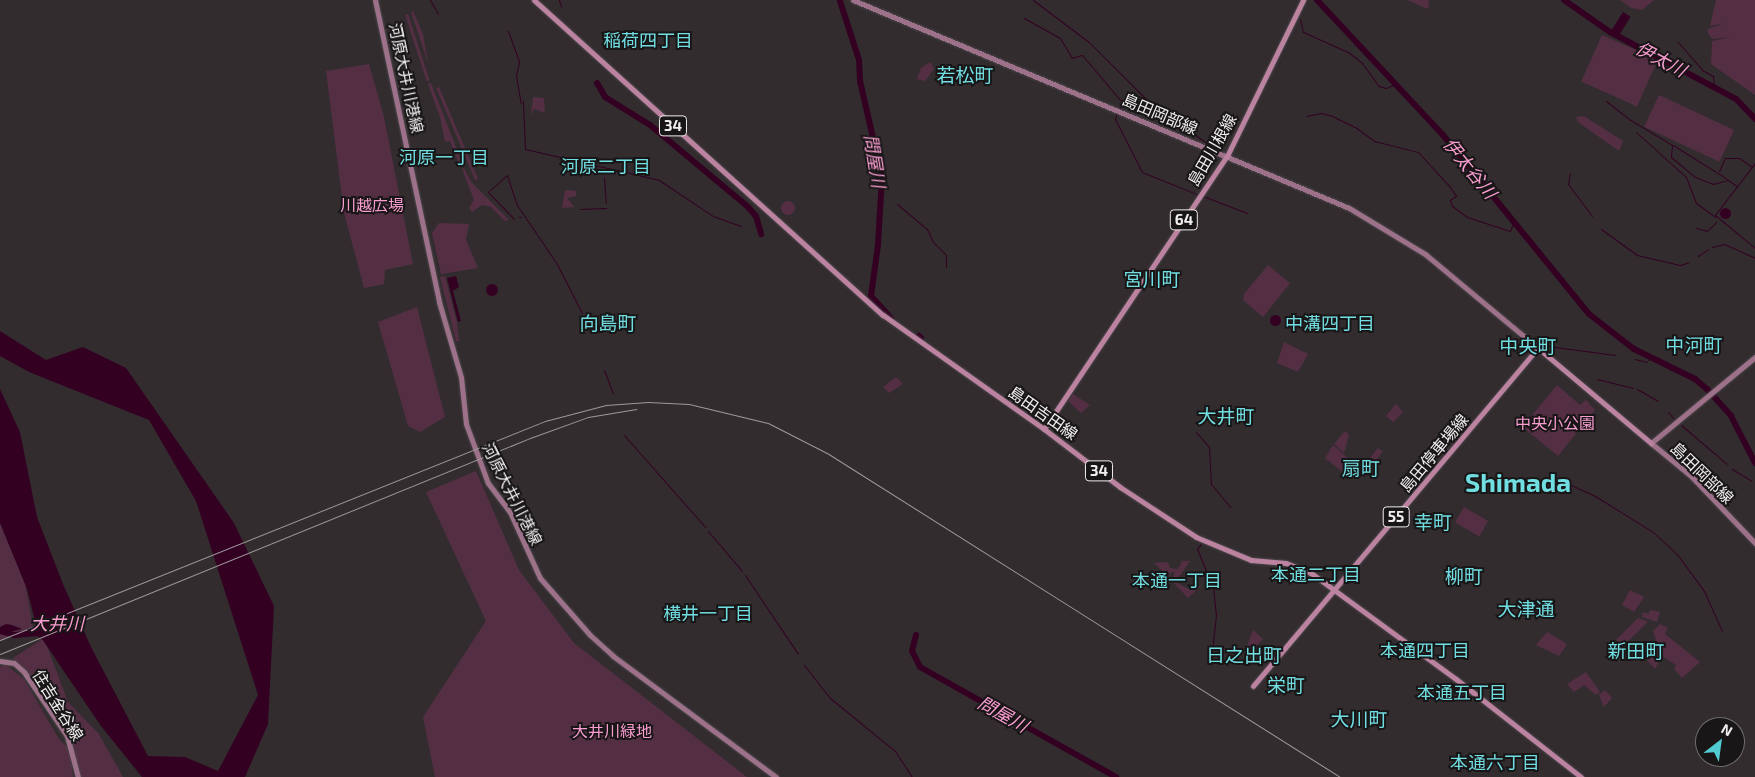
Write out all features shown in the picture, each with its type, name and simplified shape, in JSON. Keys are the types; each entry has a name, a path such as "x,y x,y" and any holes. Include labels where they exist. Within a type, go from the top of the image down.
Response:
{"main road":[{"name":"河原大井川港線","path":"375,0 438,294 461,377 466,424 488,483 510,512 540,578 590,635 612,656 776,777"},
{"name":"島田吉田線","path":"534,0 877,310 1044,428 1120,487 1196,537 1252,560 1286,563 1303,568 1581,777"},
{"name":"島田岡部線","path":"854,0 1330,199 1394,233 1449,272 1538,348"},
{"name":"島田川根線","path":"1044,428 1227,156 1303,0"},
{"path":"1538,348 1651,443 1755,357"},
{"name":"島田停車場線","path":"1253,686 1538,348"},
{"name":"島田岡部線","path":"1651,443 1691,476 1755,543"},
{"name":"住吉金谷線","path":"0,661 14,663 24,672 67,736 78,777"}],"green space":[{"path":"1407,0 1427,0 1429,1 1428,9"},
{"path":"1620,0 1654,0 1642,10 1631,8"},
{"path":"1716,0 1755,0 1755,95 1711,64 1712,41 1731,37 1712,39 1708,33 1708,29 1725,23 1710,26"},
{"path":"413,11 423,34 428,63 411,12"},
{"path":"408,14 430,81 427,82 405,15"},
{"path":"1602,35 1658,60 1637,106 1581,82"},
{"path":"930,62 934,69 925,81 917,79 921,68"},
{"name":"川越広場","path":"369,64 384,117 413,264 385,270 384,284 364,288 344,213 326,71"},
{"path":"431,83 463,165 460,166 450,141 445,142 440,117 428,84"},
{"path":"439,87 478,179 475,180 436,88"},
{"path":"1659,95 1734,130 1719,162 1644,127"},
{"path":"533,97 544,98 545,113 534,109 531,115"},
{"path":"1584,116 1623,141 1619,151 1578,122 1576,117"},
{"path":"464,168 471,182 509,220 505,221 491,207 482,205 472,212 469,208 474,200 462,169"},
{"path":"565,190 576,191 576,196 567,198 574,207 562,208"},
{"path":"788,201 793,203 795,208 793,213 788,215 783,213 781,208 783,203"},
{"path":"439,223 469,224 466,240 478,268 441,274 432,233"},
{"path":"1268,265 1290,283 1263,317 1243,300 1244,294"},
{"path":"445,276 457,323 459,341 456,341 440,277"},
{"path":"417,307 445,417 420,432 408,426 378,322"},
{"path":"1284,342 1308,354 1298,372 1277,363"},
{"path":"896,377 903,384 889,393 883,387"},
{"name":"中央小公園","path":"1557,385 1580,405 1586,400 1595,410 1558,456 1525,429 1525,424"},
{"path":"1073,394 1090,405 1081,413 1068,401"},
{"path":"1396,404 1403,412 1393,422 1386,416"},
{"path":"1345,431 1349,435 1344,453 1334,444"},
{"path":"1333,445 1358,467 1349,477 1325,458"},
{"path":"1378,448 1383,452 1370,467 1365,464"},
{"name":"大井川緑地","path":"476,471 519,570 574,643 747,777 435,777 423,717 486,621 426,492"},
{"path":"1464,507 1488,521 1479,537 1455,523"},
{"path":"0,523 25,583 33,627 0,640"},
{"path":"1182,561 1190,561 1179,577 1181,581 1177,578 1175,582 1191,590 1202,585 1188,598 1171,580 1175,573 1172,572 1169,577 1154,563 1168,562 1170,568 1178,569"},
{"path":"1630,590 1644,597 1634,612 1622,605"},
{"path":"1650,610 1660,612 1657,622 1642,617 1643,612 1649,614"},
{"path":"1638,618 1648,622 1622,647 1616,640"},
{"path":"1660,624 1668,628 1665,634 1700,662 1682,678 1674,669 1676,665 1662,656 1655,669 1647,660 1657,644 1653,631"},
{"path":"1253,630 1263,639 1247,656 1245,651"},
{"path":"1547,632 1567,644 1559,656 1536,645"},
{"path":"44,638 68,702 99,734 123,777 79,777 73,749 13,658"},
{"path":"5,664 24,679 59,739 70,750 73,777 0,777 0,667"},
{"path":"1586,672 1600,692 1596,695 1584,685 1574,692 1567,684"},
{"path":"1605,690 1612,698 1604,707 1599,695"}],"water":[{"path":"1623,12 1631,17 1620,35 1612,30"},
{"path":"1725,207 1731,213 1725,219 1719,213"},
{"path":"456,276 459,287 453,291 461,321 458,322 447,278"},
{"path":"490,284 494,284 498,290 494,296 490,296 486,292 486,288"},
{"path":"1275,314 1281,320 1275,326 1269,320"},
{"name":"大井川","path":"0,331 46,360 83,347 126,368 234,523 274,606 268,724 245,777 142,777 101,726 38,633 27,589 0,523 0,389 20,432 37,517 63,584 91,647 148,756 185,757 218,771 258,695 196,501 149,420 29,372 0,356"},
{"path":"6,624 22,629 0,634 0,627"}],"waterway":[{"path":"430,0 438,14"},
{"path":"559,0 561,7"},
{"path":"1033,0 1090,43 1151,104 1211,146"},
{"name":"伊太谷川","path":"1317,0 1443,135 1589,314 1634,349 1695,379 1707,389 1731,416 1755,463"},
{"name":"伊太川","path":"1564,0 1610,32 1736,99 1755,119"},
{"name":"問屋川","path":"840,1 859,60 860,81 882,177 878,245 871,296 891,318"},
{"path":"1024,18 1060,38 1072,58 1082,55 1122,102 1119,109"},
{"path":"1300,19 1303,32 1348,52 1362,63 1379,86 1386,88 1395,84"},
{"path":"508,31 519,62 516,76 521,104"},
{"path":"1678,42 1702,70 1713,76 1714,88"},
{"path":"597,83 605,97 650,125 747,206 756,216 761,234"},
{"path":"523,101 525,149 659,180 713,216 741,226"},
{"path":"1606,101 1629,119 1672,145 1671,157 1695,177 1713,184 1728,180 1737,186"},
{"path":"1117,113 1115,119 1142,172 1199,195"},
{"path":"1306,116 1321,113 1332,116 1355,127 1374,141 1418,152 1456,196 1450,200 1452,206 1467,217 1510,231 1514,221"},
{"path":"1636,132 1686,177 1696,203 1715,217"},
{"path":"1673,145 1727,179"},
{"path":"1719,171 1725,158 1739,158 1752,167"},
{"path":"1755,163 1715,215 1755,248"},
{"path":"1570,173 1568,184 1592,216"},
{"path":"514,219 488,192 507,175 517,205 557,264 582,313"},
{"path":"604,177 606,203"},
{"path":"1203,196 1247,213"},
{"path":"897,204 927,229 933,242 946,255 946,267"},
{"path":"580,209 606,208"},
{"path":"1696,228 1707,231 1716,222"},
{"path":"1601,229 1637,255 1680,265 1689,262"},
{"path":"1712,247 1724,244 1755,258"},
{"path":"1698,256 1708,249"},
{"path":"1547,346 1615,355"},
{"path":"1635,359 1647,362"},
{"path":"604,370 613,393"},
{"path":"1597,379 1633,388"},
{"path":"1637,389 1658,401"},
{"path":"1668,412 1674,419"},
{"path":"1681,425 1727,464"},
{"path":"1196,432 1209,447 1211,484 1230,507"},
{"path":"624,435 705,527"},
{"path":"1732,469 1752,481"},
{"path":"1551,476 1595,496 1653,532 1677,554 1704,591 1722,631"},
{"path":"708,531 742,571"},
{"path":"1201,544 1197,549 1213,587 1216,615 1211,660"},
{"path":"745,575 798,654"},
{"name":"大井川","path":"0,631 14,635 38,633 44,637"},
{"name":"問屋川","path":"916,635 912,651 920,667 1116,777"},
{"path":"804,665 830,698 895,751 912,777"}],"railway":[{"path":"0,640 545,421 606,405 648,402 689,404 768,423 827,453 1340,777"},
{"path":"0,654 530,438 588,417 636,409"}],"district":[{"name":"稲荷四丁目","path":"648,40"},
{"name":"若松町","path":"965,75"},
{"name":"河原一丁目","path":"444,157"},
{"name":"河原二丁目","path":"606,166"},
{"name":"宮川町","path":"1152,279"},
{"name":"向島町","path":"608,323"},
{"name":"中溝四丁目","path":"1330,323"},
{"name":"中河町","path":"1694,345"},
{"name":"中央町","path":"1528,346"},
{"name":"大井町","path":"1226,416"},
{"name":"扇町","path":"1361,468"},
{"name":"Shimada","path":"1518,482"},
{"name":"幸町","path":"1433,522"},
{"name":"本通二丁目","path":"1316,574"},
{"name":"柳町","path":"1464,576"},
{"name":"本通一丁目","path":"1177,580"},
{"name":"大津通","path":"1526,609"},
{"name":"横井一丁目","path":"708,613"},
{"name":"本通四丁目","path":"1425,650"},
{"name":"新田町","path":"1636,651"},
{"name":"日之出町","path":"1244,655"},
{"name":"栄町","path":"1286,685"},
{"name":"本通五丁目","path":"1462,692"},
{"name":"大川町","path":"1359,719"},
{"name":"本通六丁目","path":"1495,762"}]}
